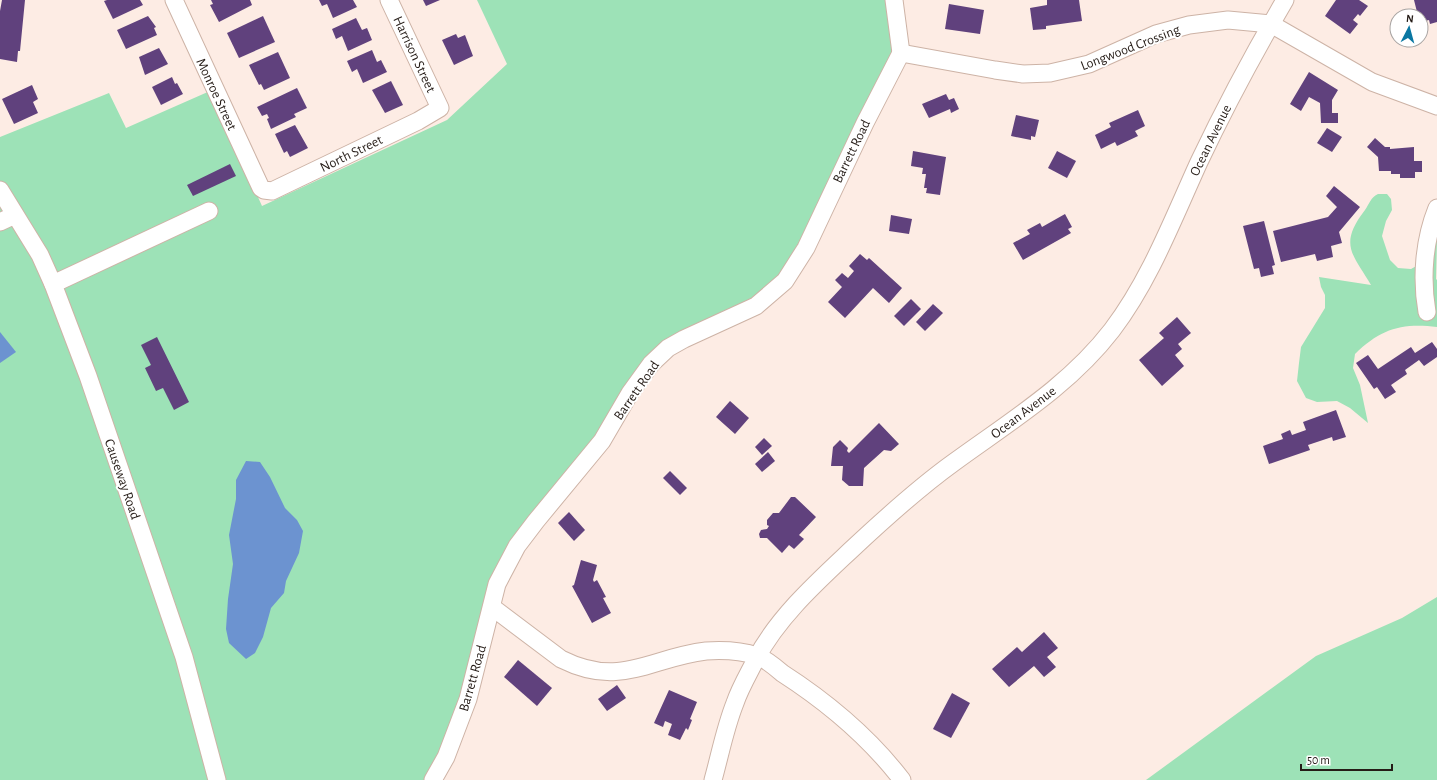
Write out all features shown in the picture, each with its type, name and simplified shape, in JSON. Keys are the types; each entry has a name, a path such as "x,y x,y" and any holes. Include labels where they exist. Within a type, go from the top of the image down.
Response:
{"street":[{"name":"Monroe Street","path":"174,0 261,188"},
{"name":"Harrison Street","path":"389,0 440,108"},
{"path":"894,0 902,53"},
{"name":"Ocean Avenue","path":"713,780 735,703 758,656 780,624 803,598 881,522 950,466 1053,391 1090,355 1112,330 1140,288 1221,115 1249,61 1285,0"},
{"name":"Longwood Crossing","path":"902,53 1023,74 1050,73 1089,64 1156,34 1189,25 1228,20 1272,24 1372,82 1437,106"},
{"name":"Barrett Road","path":"433,780 446,757 468,699 497,584 517,546 602,441 630,393 651,364 668,348 684,339 756,306 785,281 806,248 865,123 902,53"},
{"name":"North Street","path":"261,188 272,191 281,187 418,121 440,108"},
{"name":"Causeway Road","path":"0,190 40,256 53,284 88,376 184,657 217,780"},
{"path":"1427,312 1424,274 1428,239 1437,208"},
{"path":"53,284 209,211"},
{"path":"0,222 15,215"},
{"path":"492,607 561,659 596,672 627,672 675,657 721,650 758,656 813,693 858,732 902,780"}],"green space":[{"path":"477,0 893,0 897,53 785,281 668,348 507,565 432,780 0,780 0,137 109,93 126,128 210,91 262,206 447,120 507,64"},
{"path":"1378,194 1387,194 1391,199 1392,210 1386,221 1382,236 1390,260 1398,268 1411,269 1420,264 1437,241 1437,327 1413,326 1392,330 1383,333 1355,354 1353,368 1360,385 1368,423 1350,408 1337,401 1317,402 1306,398 1297,381 1301,347 1325,308 1325,295 1321,287 1319,277 1371,285 1354,257 1350,241 1352,232 1357,222 1372,199"},
{"path":"1437,597 1437,780 1146,780 1316,656 1402,618"}],"water":[{"path":"0,332 16,352 0,363"},
{"path":"246,461 260,462 270,477 285,508 297,520 303,531 299,553 286,581 284,593 271,608 263,637 255,653 246,659 229,643 226,629 228,599 233,564 229,535 236,499 236,480"}],"building":[{"path":"2,0 25,0 20,51 18,51 17,62 0,59 0,11"},
{"path":"140,0 143,5 113,19 104,1"},
{"path":"211,0 250,0 252,5 219,22 210,5 213,4"},
{"path":"319,0 353,0 357,7 333,18 327,4 322,6"},
{"path":"423,0 440,0 426,6"},
{"path":"1047,0 1079,0 1082,21 1046,26 1046,29 1033,30 1030,8 1047,5"},
{"path":"1336,0 1359,0 1368,6 1360,16 1358,14 1353,20 1358,24 1350,34 1325,16"},
{"path":"1414,0 1437,0 1437,22 1430,24 1429,8 1416,8"},
{"path":"949,4 984,10 980,34 945,29"},
{"path":"148,16 156,27 154,28 157,35 126,49 117,30"},
{"path":"263,16 275,42 239,58 227,33"},
{"path":"356,18 362,30 367,28 372,40 348,51 342,36 336,39 332,29"},
{"path":"456,34 458,38 465,35 473,56 454,65 442,40"},
{"path":"159,48 168,64 145,75 139,57"},
{"path":"372,50 377,62 381,60 387,72 363,83 357,69 352,72 347,61"},
{"path":"278,52 290,78 264,90 261,84 259,85 249,65"},
{"path":"1309,72 1338,90 1332,100 1332,113 1338,113 1338,123 1321,123 1320,103 1309,97 1301,111 1290,104"},
{"path":"172,77 175,84 177,83 183,94 161,105 152,87"},
{"path":"391,81 403,105 385,113 372,90"},
{"path":"32,85 38,99 33,102 38,113 14,124 2,99"},
{"path":"297,88 307,108 294,114 296,117 271,129 267,119 269,118 267,114 262,116 257,107"},
{"path":"946,94 949,100 954,98 959,109 951,113 950,109 929,118 922,104"},
{"path":"1138,110 1145,126 1135,131 1138,136 1117,146 1115,142 1101,149 1095,135 1111,127 1109,123"},
{"path":"1016,115 1039,120 1035,137 1031,136 1031,140 1011,136"},
{"path":"295,125 308,148 290,157 287,151 284,153 275,134"},
{"path":"1327,128 1342,137 1332,152 1317,143"},
{"path":"1375,138 1385,147 1390,147 1390,149 1414,147 1414,161 1422,161 1422,172 1415,172 1415,178 1400,178 1400,174 1391,174 1391,171 1379,171 1378,157 1367,147"},
{"path":"913,151 946,157 940,195 926,193 927,188 924,188 926,174 922,174 923,168 911,166"},
{"path":"1057,151 1076,161 1067,178 1048,168"},
{"path":"230,164 236,176 193,196 187,185"},
{"path":"1334,186 1360,207 1339,232 1342,243 1331,246 1333,257 1317,261 1315,254 1281,262 1273,231 1328,217 1337,207 1326,196"},
{"path":"1065,214 1072,227 1068,229 1071,233 1023,260 1013,243 1030,234 1027,230 1040,223 1042,227"},
{"path":"891,215 912,219 909,234 889,231"},
{"path":"1264,221 1275,265 1272,266 1274,274 1261,277 1259,268 1254,269 1243,226"},
{"path":"860,254 867,260 869,258 902,288 889,303 873,288 845,318 828,302 842,287 835,280 842,273 848,278 854,271 849,266"},
{"path":"911,299 921,309 904,326 894,316"},
{"path":"933,304 943,313 925,331 916,322"},
{"path":"1177,317 1191,333 1178,344 1182,349 1175,355 1184,366 1162,386 1139,360 1164,338 1159,333"},
{"path":"157,337 189,402 174,410 163,388 156,391 145,368 151,365 141,345"},
{"path":"1432,342 1437,349 1437,357 1424,366 1419,360 1405,370 1407,374 1391,385 1396,392 1385,399 1377,387 1374,389 1356,363 1368,355 1378,369 1411,347 1415,353"},
{"path":"730,401 749,418 735,434 716,417"},
{"path":"1336,410 1346,437 1333,441 1332,437 1308,445 1310,450 1269,464 1263,446 1283,439 1281,434 1290,430 1292,435 1306,430 1303,422"},
{"path":"879,423 899,444 891,451 884,450 864,468 863,486 849,486 842,480 843,466 831,466 833,447 840,440 848,448 847,451 849,453"},
{"path":"764,438 772,446 762,455 755,447"},
{"path":"768,452 775,461 762,472 755,464"},
{"path":"670,471 687,488 680,495 663,478"},
{"path":"791,497 795,497 816,517 799,535 804,539 794,549 789,545 782,553 767,538 760,538 759,534 761,530 767,529 769,526 767,525 767,520 773,513 779,513"},
{"path":"569,512 585,530 574,541 558,523"},
{"path":"581,560 597,565 593,580 594,582 597,580 606,597 603,598 611,613 592,623 572,586 574,585"},
{"path":"1044,632 1058,648 1047,657 1056,667 1044,677 1034,666 1009,687 992,669 1017,647 1022,652"},
{"path":"518,660 552,688 537,706 504,677"},
{"path":"617,685 626,698 607,711 598,699"},
{"path":"669,690 697,702 690,719 692,720 688,730 686,728 680,740 668,735 672,724 665,721 663,727 654,723"},
{"path":"952,693 970,703 951,738 933,729"}]}
